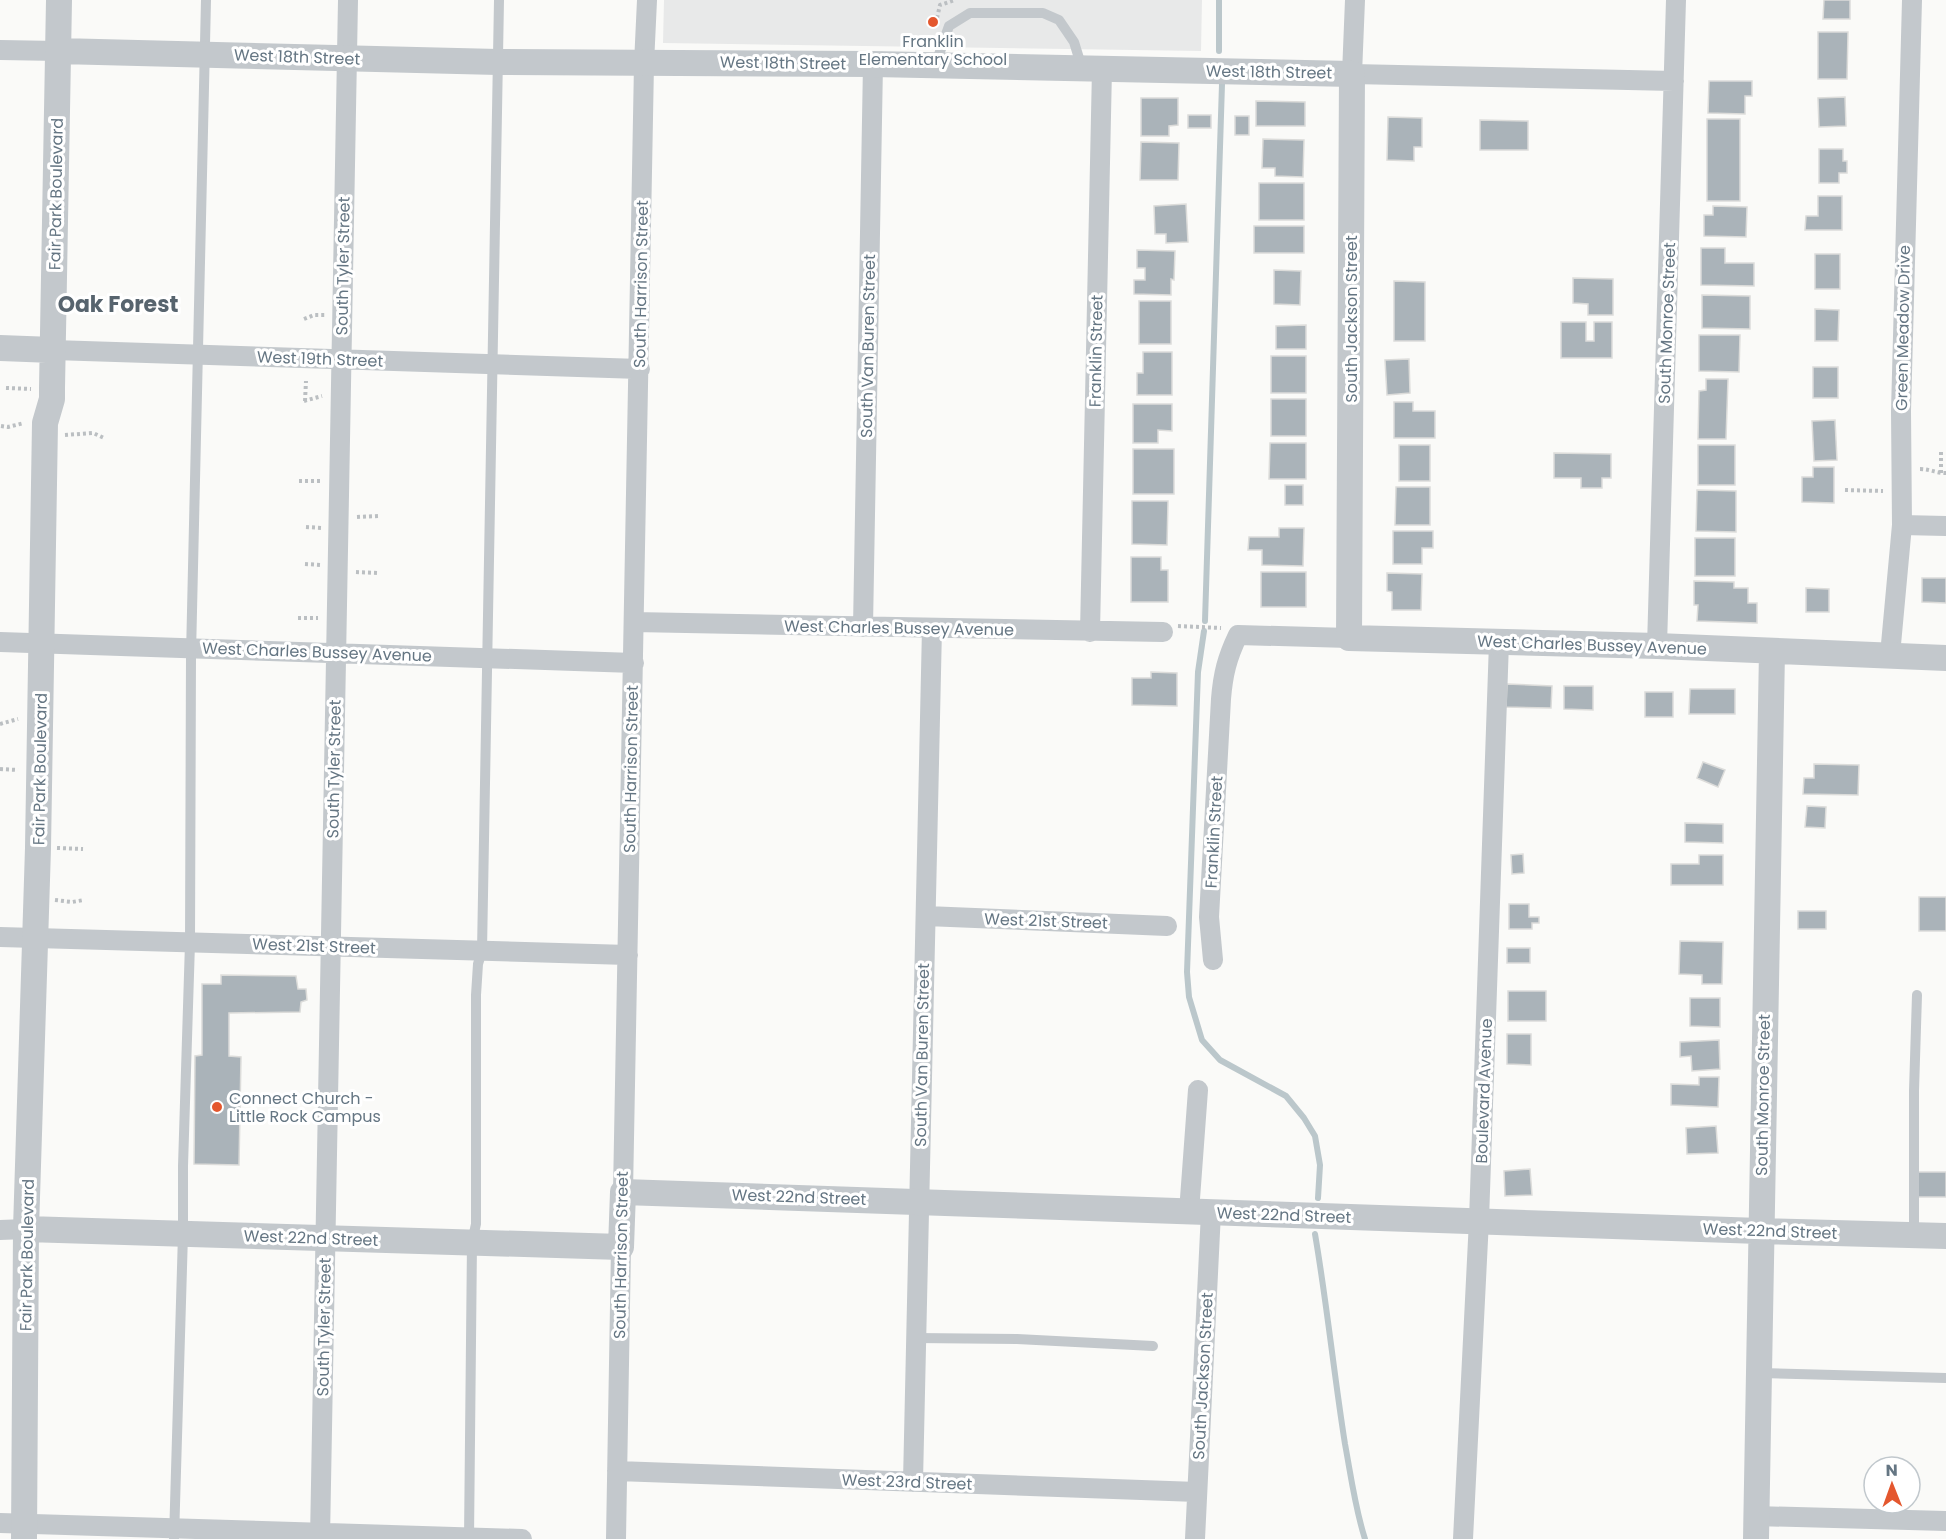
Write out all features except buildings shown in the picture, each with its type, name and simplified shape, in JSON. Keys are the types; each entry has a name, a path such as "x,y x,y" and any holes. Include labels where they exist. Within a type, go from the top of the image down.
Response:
{"street":[{"name":"Fair Park Boulevard","path":"16,1529 36,938 45,423 52,399 60,0"},
{"name":"South Tyler Street","path":"320,1536 348,0"},
{"name":"South Harrison Street","path":"616,1539 647,0"},
{"name":"South Jackson Street","path":"1349,638 1352,74 1355,0"},
{"name":"South Monroe Street","path":"1657,646 1676,0"},
{"name":"Green Meadow Drive","path":"1890,655 1902,525 1901,411 1912,0"},
{"name":"West 18th Street","path":"0,50 498,62 873,64 1233,70 1674,81"},
{"name":"South Van Buren Street","path":"863,627 873,64"},
{"name":"Franklin Street","path":"1090,632 1092,69"},
{"name":"West 19th Street","path":"0,348 640,369"},
{"path":"1902,525 1946,526"},
{"name":"West Charles Bussey Avenue","path":"634,622 1163,632"},
{"name":"South Van Buren Street","path":"913,1482 932,628"},
{"name":"West Charles Bussey Avenue","path":"1238,635 1657,646 1946,658"},
{"name":"Franklin Street","path":"1213,960 1209,917 1221,699 1224,670 1238,635"},
{"name":"West Charles Bussey Avenue","path":"0,642 634,663"},
{"name":"Boulevard Avenue","path":"1463,1539 1479,1220 1499,642"},
{"name":"South Monroe Street","path":"1756,1527 1772,651"},
{"name":"West 21st Street","path":"926,916 1167,926"},
{"name":"West 21st Street","path":"0,937 628,955"},
{"name":"South Jackson Street","path":"1195,1539 1200,1212 1198,1090"},
{"name":"West 22nd Street","path":"623,1192 1946,1236"},
{"name":"West 22nd Street","path":"0,1230 621,1246"},
{"name":"West 23rd Street","path":"617,1471 1197,1492"},
{"path":"1756,1527 1946,1521"},
{"path":"16,1529 522,1539"}],"lane":[{"path":"175,1533 190,943 191,655 193,647 206,0"},
{"path":"469,1538 472,1242 476,1224 476,995 478,964 482,951 499,0"},
{"path":"935,66 949,26 970,13 1043,13 1059,20 1092,69"},
{"path":"1914,1235 1914,1090 1917,995"},
{"path":"916,1338 1017,1339 1153,1346"},
{"path":"1760,1373 1946,1378"}],"path":[{"path":"935,28 940,2 956,0"},
{"path":"305,401 306,381"},
{"path":"46,434 93,433 104,438"},
{"path":"1901,469 1928,469 1935,473 1944,473 1941,452"},
{"path":"1845,490 1902,491"},
{"path":"1194,627 1211,628"},
{"path":"36,900 72,902 84,900"}],"shaded area":[{"name":"Franklin Elementary School","path":"664,0 1202,0 1201,51 663,43"}],"waterway":[{"path":"1219,0 1219,51"},
{"path":"1205,621 1222,84"},
{"path":"1204,631 1198,672 1187,972 1189,997 1202,1040 1220,1060 1286,1096 1304,1118 1315,1136 1320,1165 1318,1198"},
{"path":"1315,1234 1345,1444 1365,1539"}],"place":[{"name":"Franklin Elementary School","path":"933,22"},
{"name":"Connect Church - Little Rock Campus","path":"217,1107"}],"district":[{"name":"Oak Forest","path":"118,304"}]}
